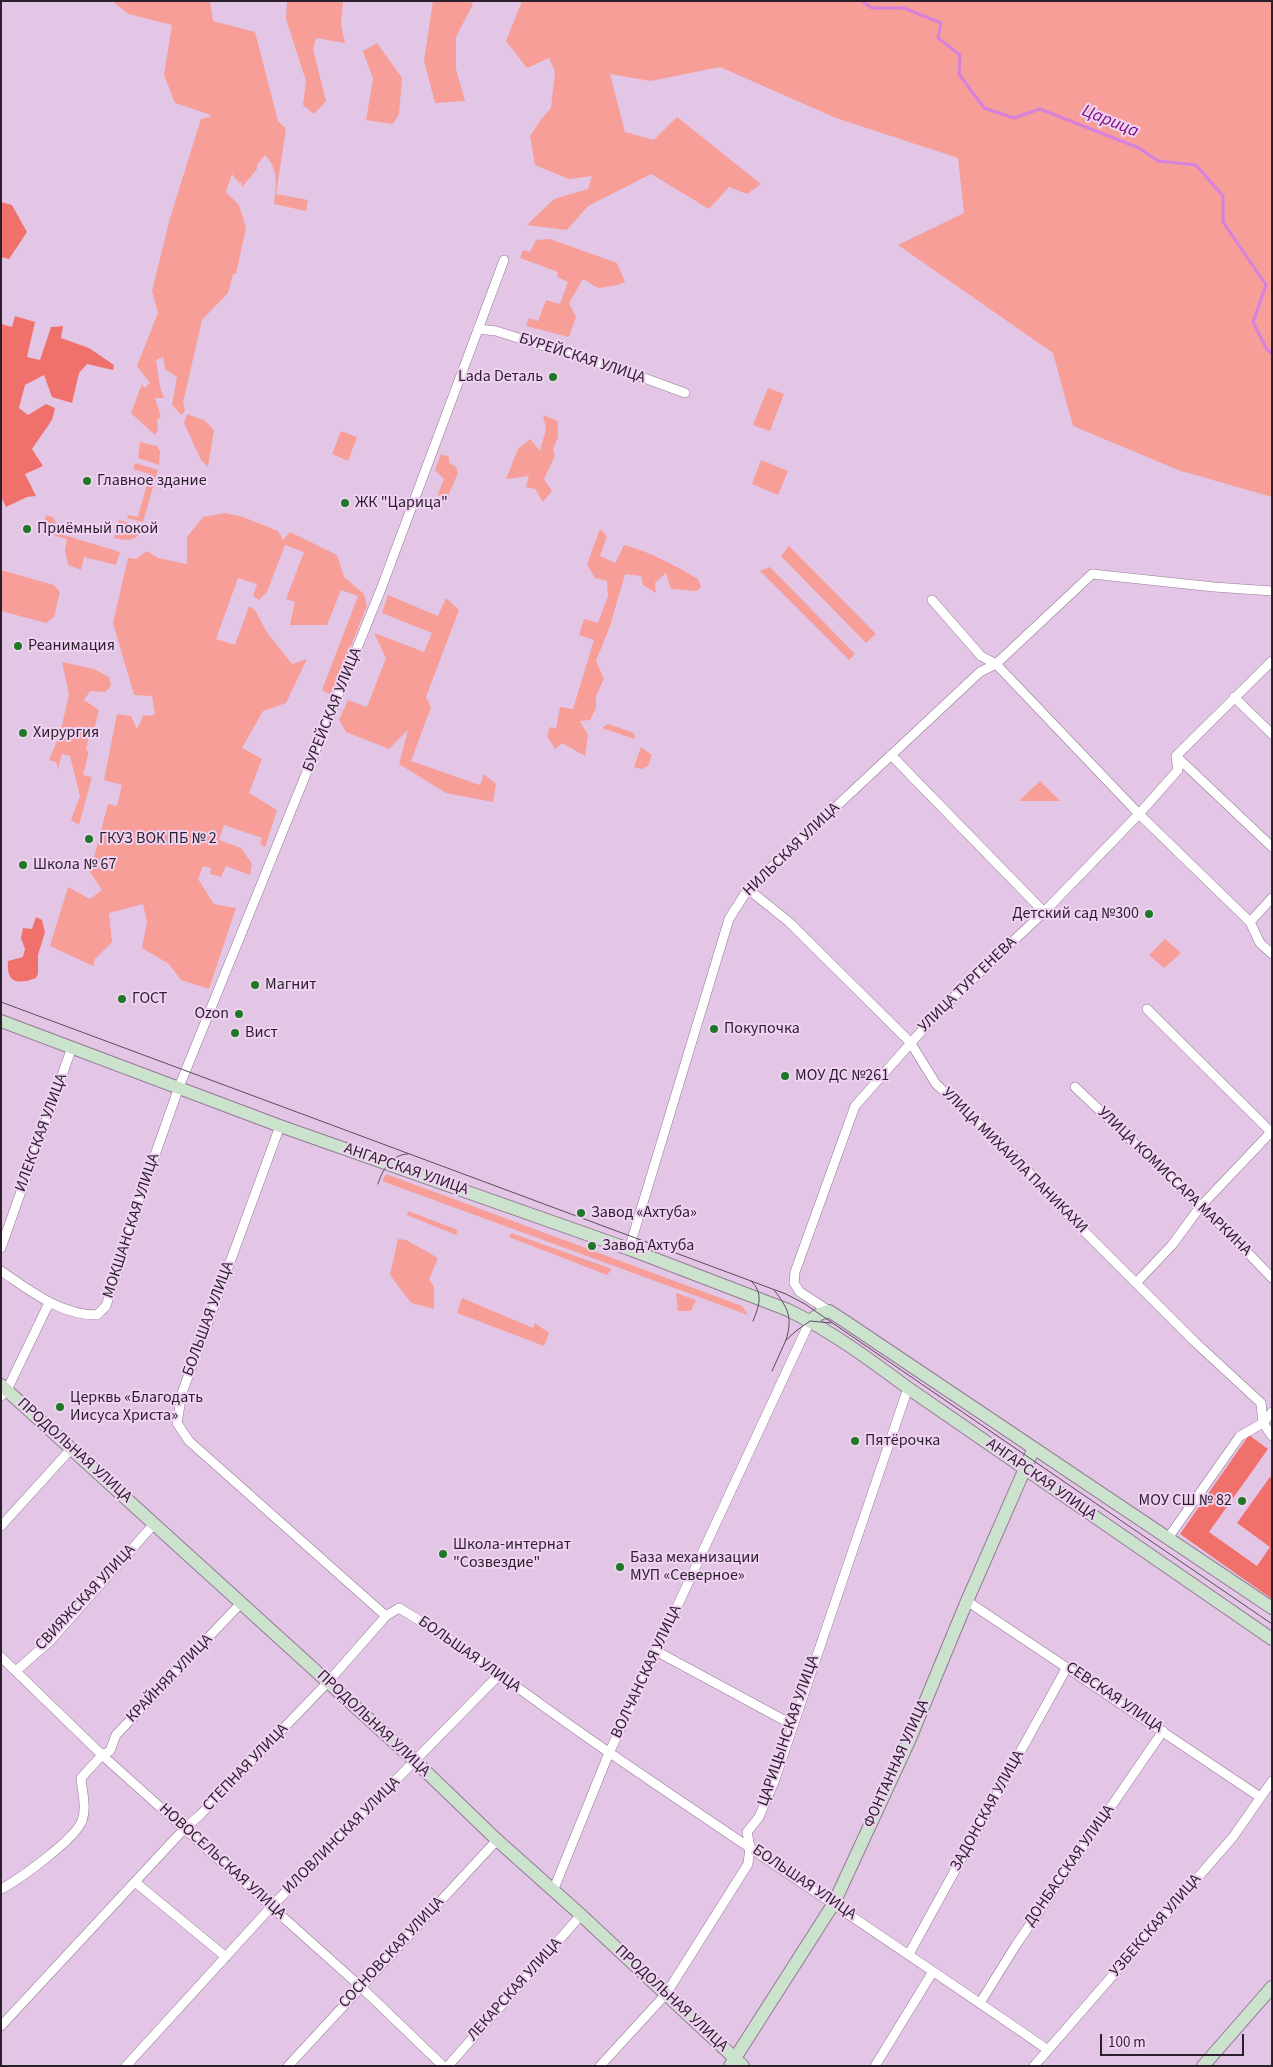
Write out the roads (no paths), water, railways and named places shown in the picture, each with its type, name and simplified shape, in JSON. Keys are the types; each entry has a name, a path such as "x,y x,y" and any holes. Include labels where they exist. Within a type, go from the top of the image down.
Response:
{"main road":[{"name":"АНГАРСКАЯ УЛИЦА","path":"1,1021 280,1126 629,1249 778,1306 820,1313 1034,1448 1272,1608"},
{"name":"АНГАРСКАЯ УЛИЦА","path":"820,1313 861,1352 908,1388 1272,1639"},
{"name":"ПРОДОЛЬНАЯ УЛИЦА","path":"3,1390 71,1449 416,1762 497,1840 582,1915 737,2063"},
{"name":"ФОНТАННАЯ УЛИЦА","path":"737,2063 834,1903 909,1741 967,1601 1034,1448"},
{"path":"1203,2066 1272,1987"}],"street":[{"name":"БУРЕЙСКАЯ УЛИЦА","path":"179,1087 381,590 504,260"},
{"name":"БУРЕЙСКАЯ УЛИЦА","path":"478,329 496,331 636,375 684,393"},
{"name":"НИЛЬСКАЯ УЛИЦА","path":"629,1249 729,919 748,889 980,672 996,664 1092,574 1272,591"},
{"path":"932,600 982,656 996,664 1139,814 1250,922 1260,943 1272,954"},
{"path":"1272,661 1176,756 1272,848"},
{"path":"1234,697 1272,734"},
{"path":"891,755 1044,912"},
{"name":"УЛИЦА ТУРГЕНЕВА","path":"820,1313 794,1283 796,1272 855,1106 941,1009 1044,912 1139,814 1178,770 1176,756"},
{"name":"УЛИЦА МИХАИЛА ПАНИКАХИ","path":"748,889 789,922 910,1042 936,1084 1013,1155 1067,1214 1195,1342 1261,1402 1264,1423 1272,1436"},
{"path":"1250,922 1272,898"},
{"path":"1136,1282 1172,1245 1200,1207 1271,1132 1147,1009"},
{"name":"ИЛЕКСКАЯ УЛИЦА","path":"1,1248 72,1047"},
{"name":"МОКШАНСКАЯ УЛИЦА","path":"49,1303 84,1315 97,1315 106,1306 138,1203 179,1087"},
{"name":"УЛИЦА КОМИССАРА МАРКИНА","path":"1075,1087 1238,1242 1272,1278"},
{"name":"БОЛЬШАЯ УЛИЦА","path":"280,1126 182,1394 177,1423 189,1441 386,1616 399,1608 437,1630 609,1753 834,1903 909,1954 932,1973 980,2003 1048,2050"},
{"path":"1,1271 49,1303 3,1390"},
{"name":"ВОЛЧАНСКАЯ УЛИЦА","path":"553,1891 609,1753 656,1651 820,1313"},
{"name":"ЦАРИЦЫНСКАЯ УЛИЦА","path":"600,2066 666,1994 748,1864 750,1847 748,1832 759,1817 774,1782 908,1388"},
{"path":"1168,1538 1240,1436 1264,1423 1272,1412"},
{"path":"1,1526 71,1449"},
{"name":"СВИЯЖСКАЯ УЛИЦА","path":"17,1670 50,1641 154,1524"},
{"name":"СЕВСКАЯ УЛИЦА","path":"967,1601 1260,1797"},
{"name":"КРАЙНЯЯ УЛИЦА","path":"1,1889 38,1864 71,1836 82,1820 84,1804 81,1778 102,1755 110,1751 116,1735 241,1603"},
{"name":"СТЕПНАЯ УЛИЦА","path":"1,2026 185,1828 200,1815 328,1682 386,1616"},
{"path":"656,1651 793,1725"},
{"name":"НОВОСЕЛЬСКАЯ УЛИЦА","path":"1,1656 102,1755 272,1906 443,2066"},
{"name":"ЗАДОНСКАЯ УЛИЦА","path":"909,1954 1067,1667"},
{"name":"ИЛОВЛИНСКАЯ УЛИЦА","path":"126,2066 272,1906 416,1762 499,1675"},
{"name":"ДОНБАССКАЯ УЛИЦА","path":"980,2003 1016,1945 1163,1731"},
{"name":"УЗБЕКСКАЯ УЛИЦА","path":"1034,2066 1233,1837 1272,1781"},
{"name":"СОСНОВСКАЯ УЛИЦА","path":"288,2066 497,1840"},
{"path":"135,1882 226,1957"},
{"name":"ЛЕКАРСКАЯ УЛИЦА","path":"448,2066 582,1915"},
{"path":"875,2066 932,1973"}],"waterway":[{"name":"Царица","path":"862,1 872,8 904,8 941,23 938,38 960,55 959,74 984,108 1014,118 1040,109 1139,148 1158,161 1196,165 1223,196 1223,222 1266,285 1253,322 1266,348 1272,354"}],"tram line":[{"path":"1,1002 786,1294 805,1304 1272,1624"},
{"path":"378,1184 388,1164 397,1157 408,1154"},
{"path":"751,1281 758,1290 759,1295 753,1321"},
{"path":"774,1290 788,1313 789,1325 786,1340"},
{"path":"772,1371 786,1340 796,1331 810,1321 831,1323"}],"place":[{"name":"Lada Dеталь","path":"553,377"},
{"name":"Главное здание","path":"87,481"},
{"name":"ЖК \"Царица\"","path":"345,503"},
{"name":"Приёмный покой","path":"27,529"},
{"name":"Реанимация","path":"18,646"},
{"name":"Хирургия","path":"23,733"},
{"name":"ГКУЗ ВОК ПБ № 2","path":"89,839"},
{"name":"Школа № 67","path":"23,865"},
{"name":"Детский сад №300","path":"1149,914"},
{"name":"Магнит","path":"255,985"},
{"name":"ГОСТ","path":"122,999"},
{"name":"Ozon","path":"239,1014"},
{"name":"Покупочка","path":"714,1029"},
{"name":"Вист","path":"235,1033"},
{"name":"МОУ ДС №261","path":"785,1076"},
{"name":"Завод «Ахтуба»","path":"581,1213"},
{"name":"Завод Ахтуба","path":"592,1246"},
{"name":"Церквь «Благодать Иисуса Христа»","path":"60,1407"},
{"name":"Пятёрочка","path":"855,1441"},
{"name":"МОУ СШ № 82","path":"1242,1501"},
{"name":"Школа-интернат \"Созвездие\"","path":"443,1554"},
{"name":"База механизации МУП «Северное»","path":"620,1567"}]}
